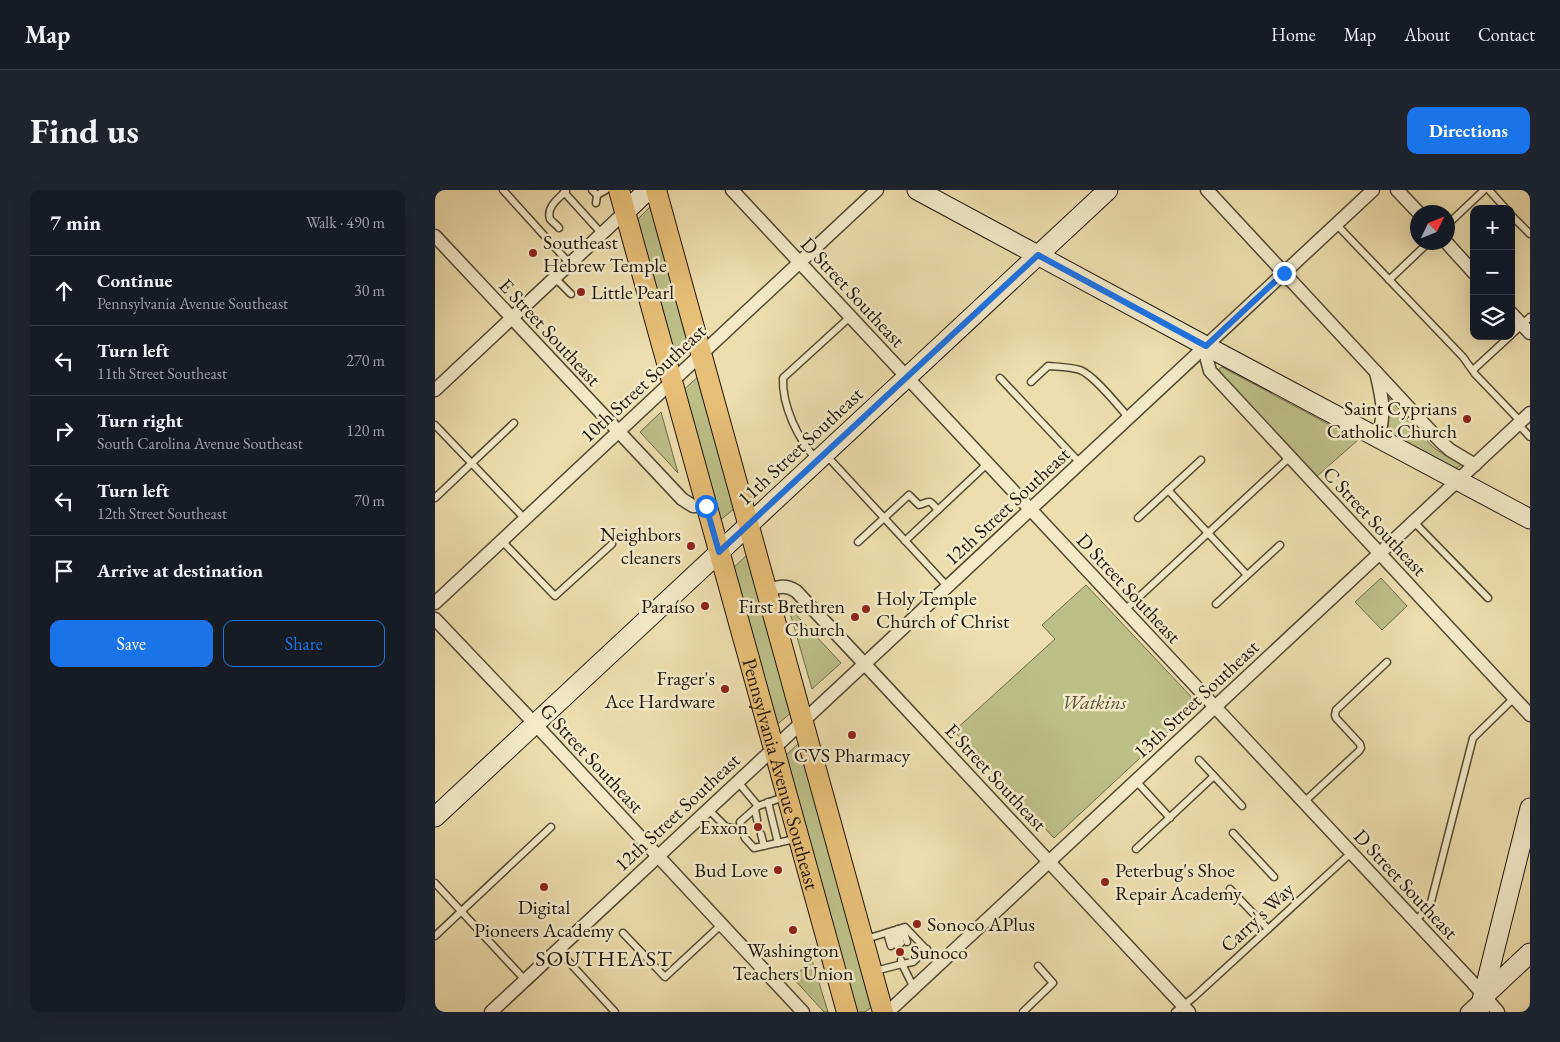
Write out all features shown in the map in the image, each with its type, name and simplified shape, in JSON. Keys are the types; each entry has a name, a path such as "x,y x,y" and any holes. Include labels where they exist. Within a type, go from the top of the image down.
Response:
{"main road":[{"name":"Pennsylvania Avenue Southeast","path":"619,190 773,749 777,800 798,838 847,1012"},
{"name":"Pennsylvania Avenue Southeast","path":"656,190 883,1012"}],"street":[{"path":"435,390 648,190"},
{"name":"D Street Southeast","path":"732,190 1415,921 1482,1004 1498,1012"},
{"name":"10th Street Southeast","path":"435,604 877,190"},
{"path":"917,190 1530,519"},
{"name":"11th Street Southeast","path":"435,817 1108,190"},
{"path":"1207,190 1440,441 1475,465"},
{"name":"12th Street Southeast","path":"491,1012 1373,190"},
{"path":"1397,190 1411,205"},
{"name":"E Street Southeast","path":"435,236 684,502 693,506 706,506"},
{"path":"1453,250 1470,269"},
{"path":"1515,316 1527,325"},
{"name":"C Street Southeast","path":"1206,346 1210,371 1530,715"},
{"path":"1377,372 1383,410 1378,438"},
{"name":"13th Street Southeast","path":"888,1012 1523,420"},
{"name":"E Street Southeast","path":"767,590 787,586 796,591 1049,862 1183,1010"},
{"name":"G Street Southeast","path":"435,619 803,1012"},
{"path":"1482,1004 1530,808"},
{"path":"1467,1012 1482,1004 1530,953"}],"lane":[{"path":"503,190 570,264"},
{"path":"596,203 593,193 606,190"},
{"path":"1455,217 1484,190"},
{"path":"1489,190 1502,205"},
{"path":"559,228 551,219 550,211 553,203 565,192 602,234"},
{"path":"1515,219 1530,234"},
{"path":"1336,224 1463,357 1473,370 1523,420 1530,437"},
{"path":"1389,280 1421,250"},
{"path":"555,278 571,294"},
{"path":"851,316 783,378 784,399 801,440 884,518 947,586"},
{"path":"1515,333 1527,325"},
{"path":"1473,370 1507,340"},
{"path":"1031,382 1048,366 1083,371 1129,418"},
{"path":"1000,378 1079,464"},
{"path":"435,498 514,423"},
{"path":"435,425 525,519"},
{"path":"1125,610 1290,457"},
{"path":"1138,518 1201,460"},
{"path":"905,540 988,463"},
{"path":"1168,490 1247,575"},
{"path":"858,542 909,495 919,505 927,501 938,510"},
{"path":"1414,522 1488,598"},
{"path":"502,540 555,596 612,544"},
{"path":"1216,604 1281,545"},
{"path":"1304,802 1361,748 1360,744 1337,718 1336,710 1387,662"},
{"path":"1415,921 1431,902 1473,738 1514,698"},
{"path":"1199,760 1242,806"},
{"path":"1136,849 1214,776"},
{"path":"1136,781 1170,818"},
{"path":"738,782 757,807 757,820"},
{"path":"778,843 777,800 757,807 740,822 745,838 754,848 778,843 798,838"},
{"path":"708,809 726,827 742,829"},
{"path":"435,936 551,828"},
{"path":"1233,833 1274,878"},
{"path":"761,834 764,846"},
{"name":"Carry's Way","path":"1183,1010 1351,852"},
{"path":"435,883 525,980"},
{"path":"1230,889 1268,929"},
{"path":"623,933 665,977 721,925"},
{"path":"863,940 905,927 940,964"},
{"path":"895,930 899,944 895,930"},
{"path":"872,972 904,961 927,949"},
{"path":"557,950 615,1012"},
{"path":"904,961 914,988"},
{"path":"1023,1012 1053,983 1038,966"}],"green space":[{"path":"651,206 691,347 673,362 634,223"},
{"path":"1222,367 1358,440 1317,476 1218,371"},
{"path":"699,376 735,508 717,523 681,392"},
{"path":"1389,398 1433,447 1446,456 1462,463 1461,465 1455,469 1391,436 1388,429"},
{"path":"661,412 678,473 640,432"},
{"path":"748,554 792,712 773,728 730,571"},
{"path":"1381,578 1407,606 1382,630 1355,602"},
{"name":"Watkins","path":"1086,585 1198,704 1054,838 954,731 1055,639 1042,625"},
{"path":"788,606 841,663 812,689"},
{"path":"800,742 873,1006 865,1012 852,1012 782,759"},
{"path":"812,960 828,1012 824,1012 793,978"}],"place":[{"name":"Southeast Hebrew Temple","path":"533,253"},
{"name":"Little Pearl","path":"581,292"},
{"name":"Saint Cyprians Catholic Church","path":"1467,419"},
{"name":"Neighbors cleaners","path":"691,546"},
{"name":"Paraíso","path":"705,606"},
{"name":"Holy Temple Church of Christ","path":"866,609"},
{"name":"First Brethren Church","path":"855,617"},
{"name":"Frager's Ace Hardware","path":"725,689"},
{"name":"CVS Pharmacy","path":"852,735"},
{"name":"Exxon","path":"758,827"},
{"name":"Bud Love","path":"778,870"},
{"name":"Peterbug's Shoe Repair Academy","path":"1105,882"},
{"name":"Digital Pioneers Academy","path":"544,887"},
{"name":"Sonoco APlus","path":"917,924"},
{"name":"Washington Teachers Union","path":"793,930"},
{"name":"Sunoco","path":"900,952"}],"district":[{"name":"SOUTHEAST","path":"604,958"}],"route":[{"path":"706,506 719,552 1038,255 1206,346 1284,273"}]}
